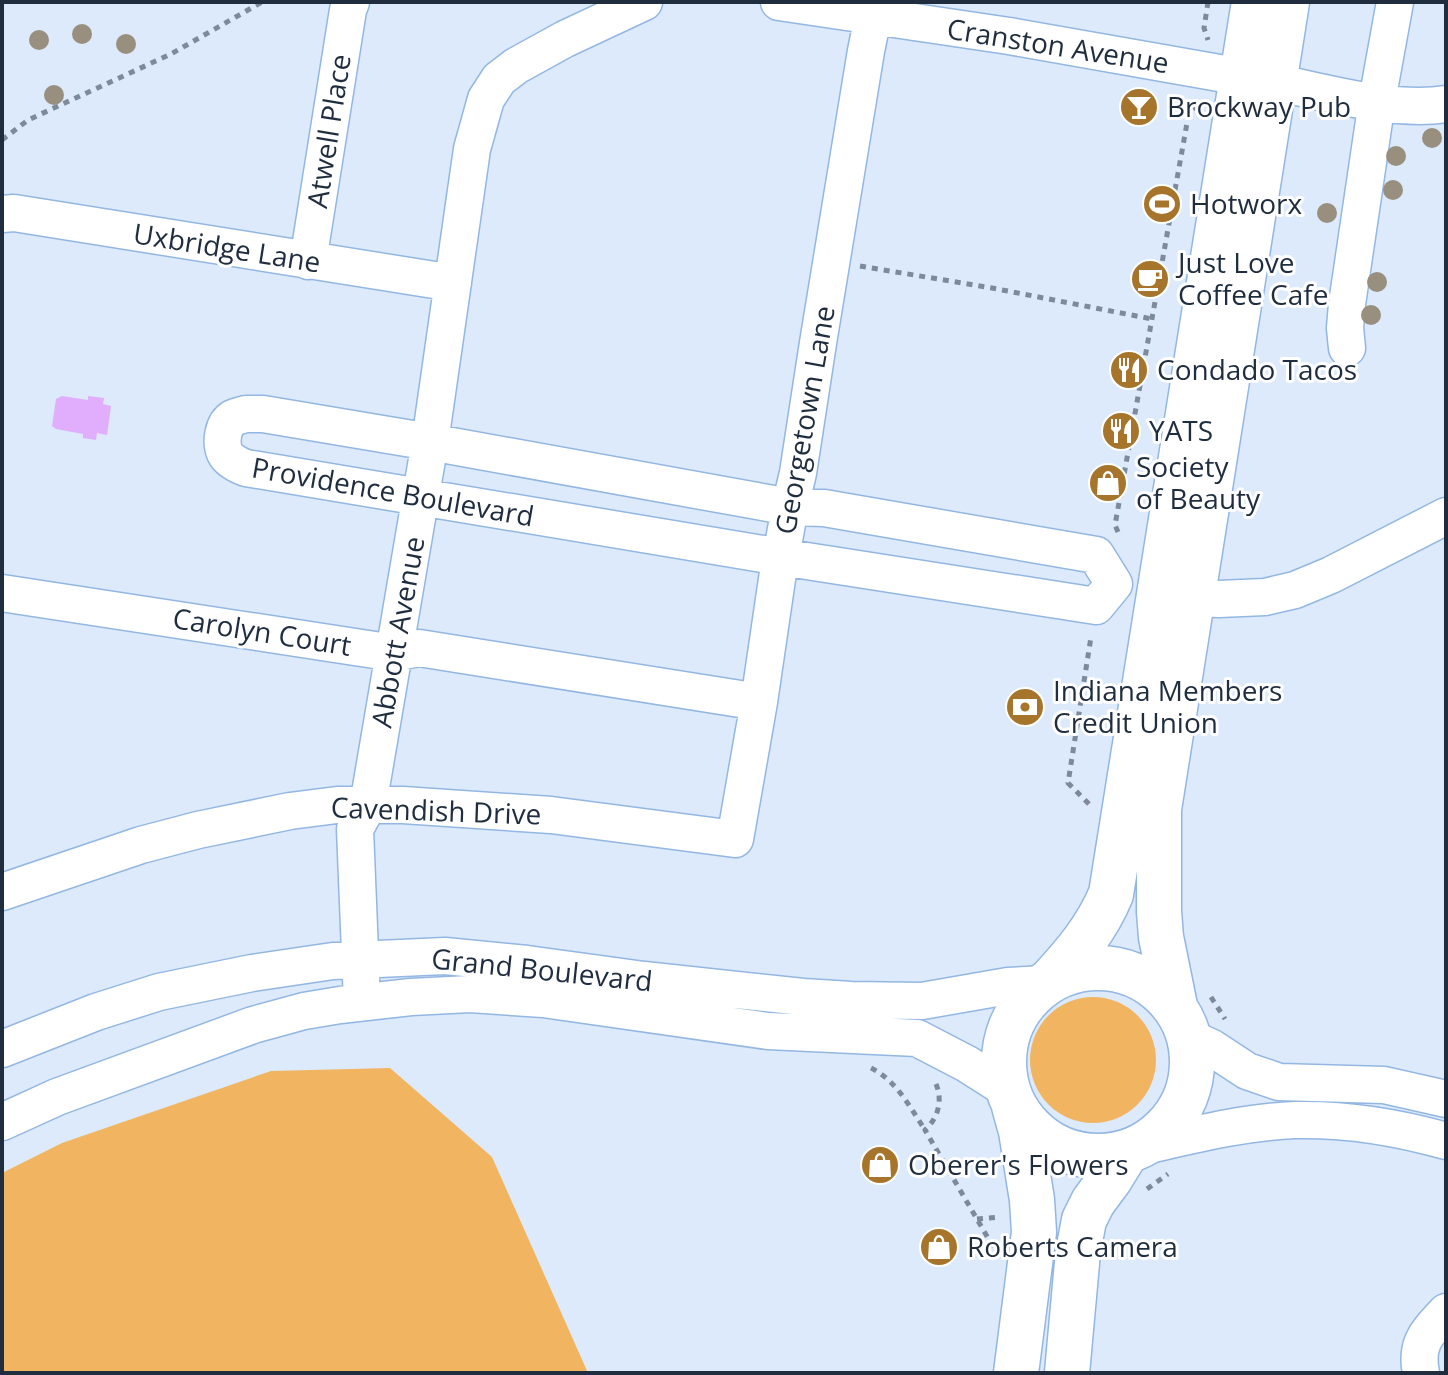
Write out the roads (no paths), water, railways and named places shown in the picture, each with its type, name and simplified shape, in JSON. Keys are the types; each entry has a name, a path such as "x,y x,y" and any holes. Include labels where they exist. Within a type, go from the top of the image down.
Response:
{"main road":[{"path":"1067,1373 1078,1252 1084,1220 1110,1179 1147,1157 1179,1111 1190,1088 1200,1015 1161,937 1159,809 1176,594 1254,2"},
{"path":"1243,70 1287,2"},
{"path":"1016,1373 1034,1232 1021,1131 1010,1097 1004,1061 1005,1046 1015,1017 1023,1005 1072,957 1095,927 1111,894 1176,594"},
{"path":"1047,983 1066,973 1083,969 1117,969 1150,982 1200,1015"},
{"path":"1010,1097 1023,1120 1052,1145 1088,1156 1147,1157"}],"street":[{"name":"Atwell Place","path":"308,261 351,2"},
{"name":"Abbott Avenue","path":"362,1002 355,829 368,805 430,442 472,149 486,99 501,77 516,66 644,2"},
{"name":"Cranston Avenue","path":"779,2 875,9 1022,38 1243,70 1377,101 1406,105 1446,104"},
{"path":"1347,348 1347,304 1395,2"},
{"name":"Georgetown Lane","path":"735,839 875,9"},
{"name":"Uxbridge Lane","path":"2,214 14,213 453,283"},
{"name":"Providence Boulevard","path":"263,414 790,507 824,508 1096,555 1114,584 1096,606 781,557 246,468 232,462 225,453 223,442 225,428 232,418 263,414"},
{"path":"1114,584 1219,599 1265,597 1295,590 1331,575 1446,516"},
{"name":"Carolyn Court","path":"2,593 394,653 419,648 759,702"},
{"name":"Cavendish Drive","path":"2,892 141,845 198,830 290,811 337,805 403,805 551,815 735,839"},
{"name":"Grand Boulevard","path":"2,1049 82,1017 159,992 333,961 445,956 644,980 851,1000 922,1001 1008,986 1047,983"},
{"name":"Grand Boulevard","path":"2,1122 57,1097 253,1025 304,1011 362,1002 470,994 543,999 768,1031 904,1036 923,1040 967,1064 1010,1097"},
{"path":"1200,1015 1212,1048 1247,1071 1279,1082 1384,1085 1446,1099"},
{"path":"1147,1157 1206,1132 1293,1120 1345,1121 1446,1141"},
{"path":"1421,1373 1419,1353 1423,1339 1446,1312"}],"place":[{"name":"Brockway Pub","path":"1139,107"},
{"name":"Hotworx","path":"1162,204"},
{"name":"Just Love Coffee Cafe","path":"1150,279"},
{"name":"Condado Tacos","path":"1129,370"},
{"name":"YATS","path":"1121,431"},
{"name":"Society of Beauty","path":"1108,483"},
{"name":"Indiana Members Credit Union","path":"1025,707"},
{"name":"Oberer's Flowers","path":"880,1165"},
{"name":"Roberts Camera","path":"939,1247"}]}
